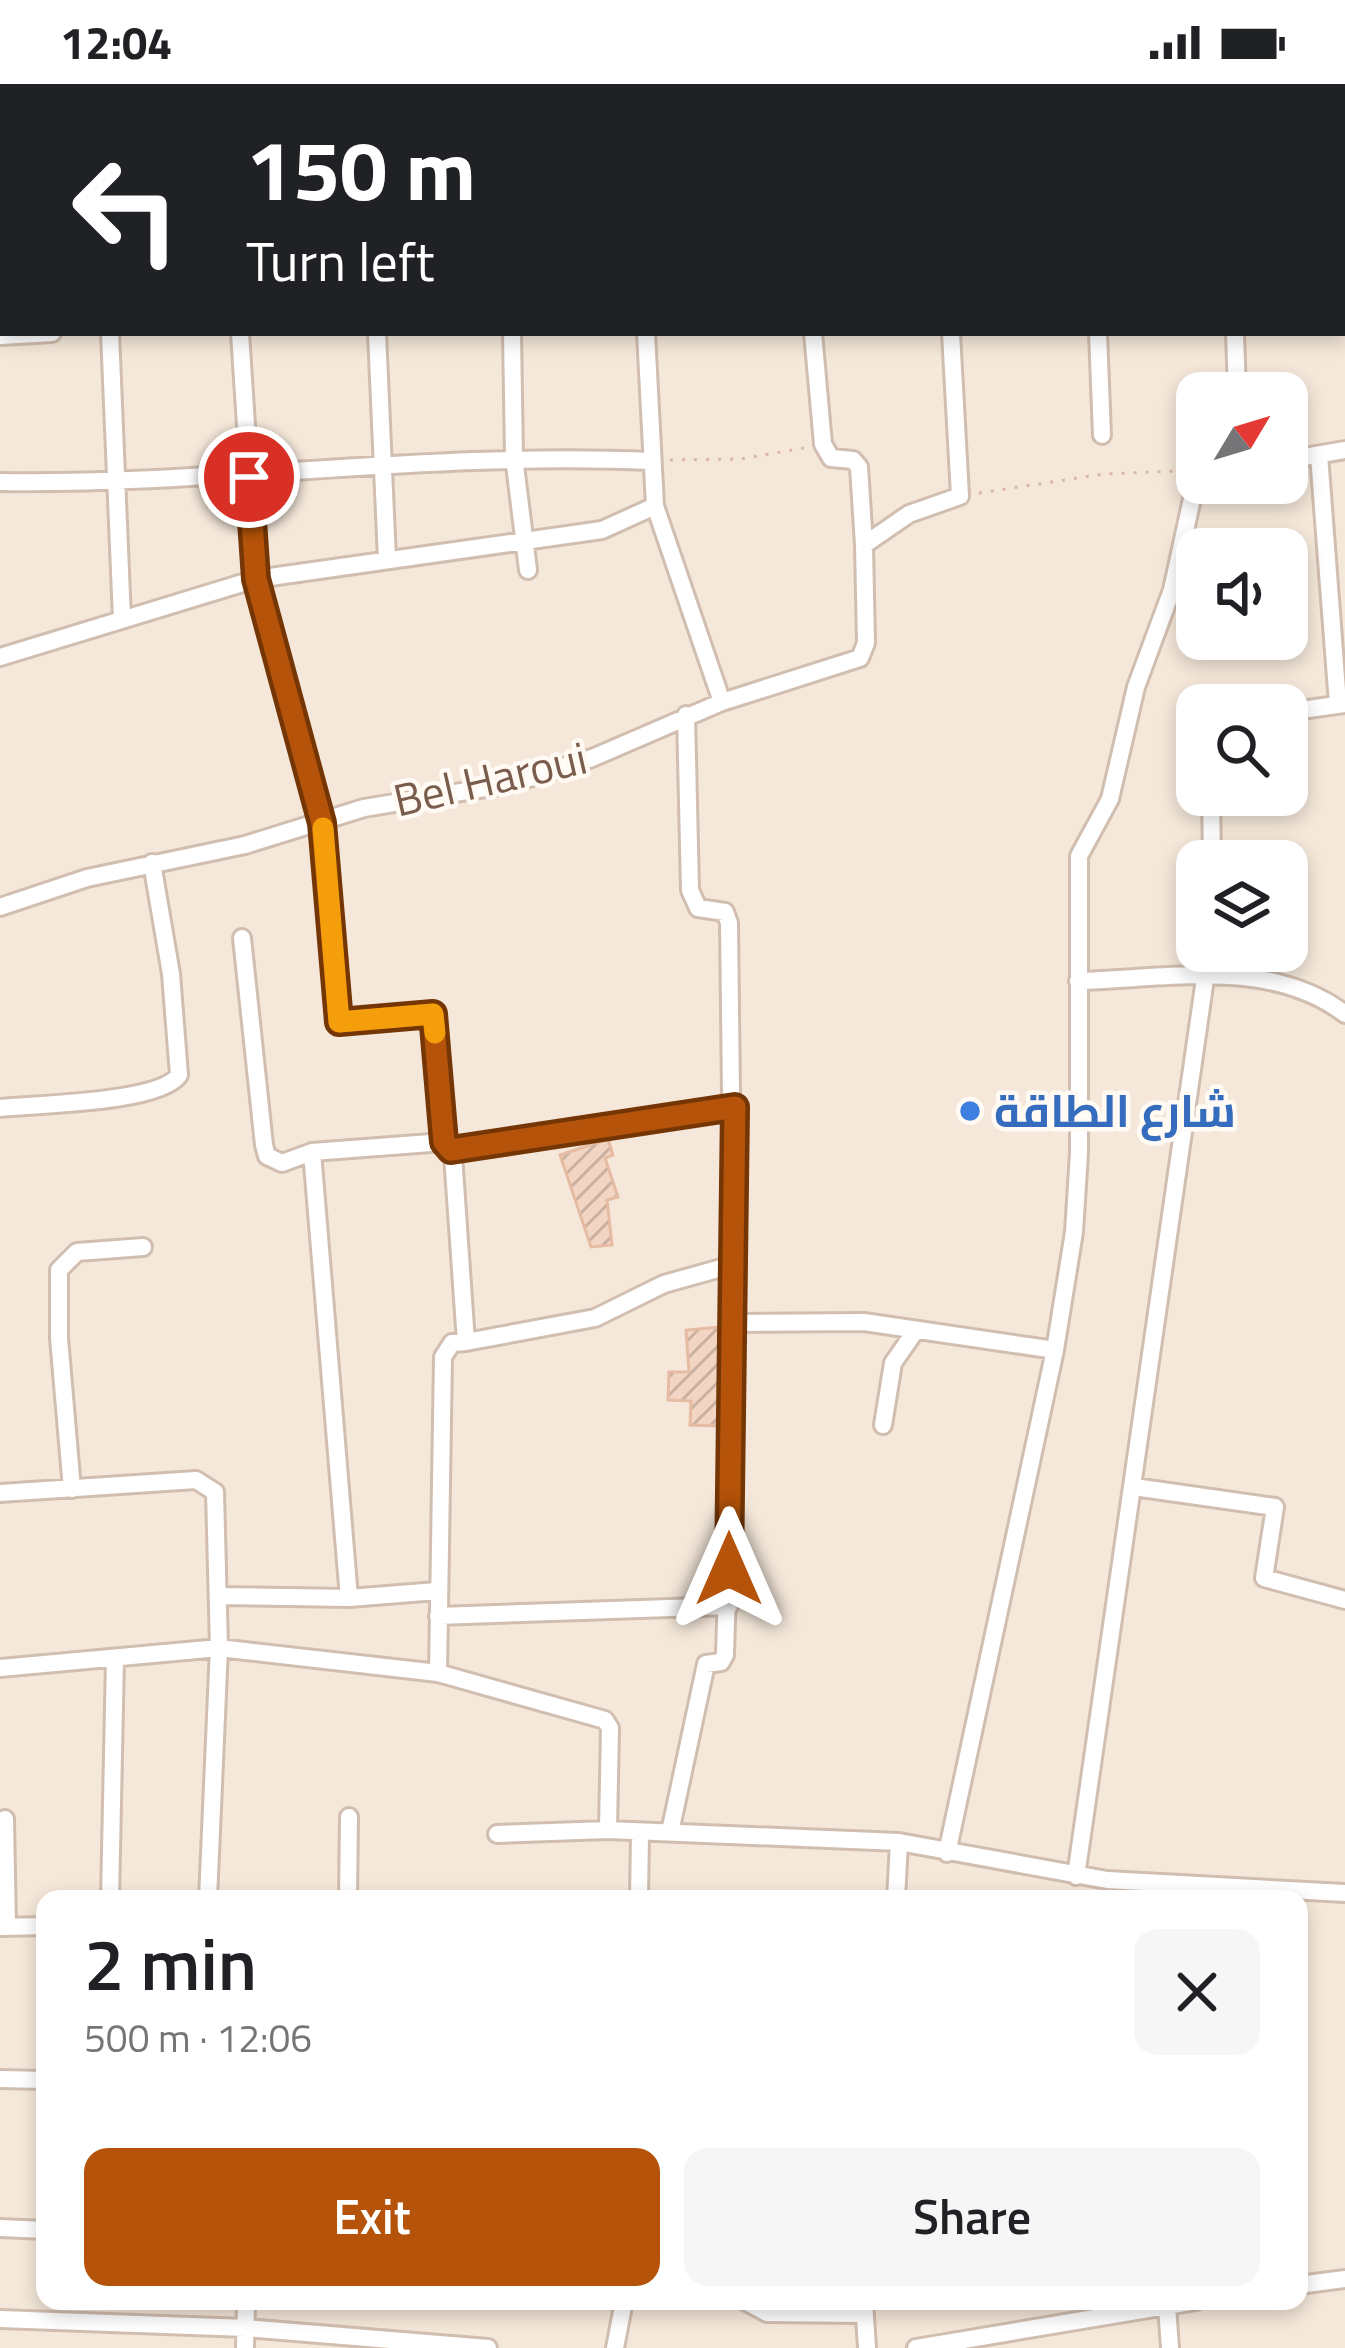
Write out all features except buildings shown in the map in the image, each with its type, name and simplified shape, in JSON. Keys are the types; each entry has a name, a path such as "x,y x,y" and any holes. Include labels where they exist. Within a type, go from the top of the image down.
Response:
{"street":[{"path":"110,336 122,619"},
{"path":"240,336 256,579 322,823 339,1022 433,1014 466,1342"},
{"path":"377,336 387,560"},
{"path":"512,336 514,457 529,570"},
{"path":"646,336 655,506 722,702"},
{"path":"813,336 823,444 831,458 853,460 859,467 864,545"},
{"path":"864,545 909,514 960,496 951,336"},
{"path":"1098,336 1102,435"},
{"path":"1235,336 1236,372"},
{"path":"1308,457 1345,451"},
{"path":"1308,709 1341,704 1318,455"},
{"path":"0,482 249,477 514,457 651,461"},
{"path":"946,1853 1055,1350 1074,1232 1079,1153 1079,856 1083,840 1110,800 1136,687 1172,590 1190,504"},
{"path":"0,657 256,579 524,537 602,530 655,506"},
{"name":"Bel Haroui","path":"0,907 152,863 245,845 364,808 510,784 592,758 722,702 860,658 866,643 864,545"},
{"path":"670,1832 706,1664 721,1662 725,1655 729,1606 735,1107 728,915 698,908 690,890 686,715"},
{"path":"0,1108 160,1089 179,1076 171,974 152,863"},
{"path":"242,938 263,1145 267,1156 282,1163 312,1152 447,1146 735,1107"},
{"path":"1076,1876 1205,972"},
{"path":"1078,981 1238,976 1300,986 1345,1014"},
{"path":"312,1152 349,1598"},
{"path":"72,1489 59,1338 59,1270 76,1252 143,1247"},
{"path":"438,1673 443,1357 452,1342 595,1318 664,1284 732,1265"},
{"path":"733,1323 863,1322 1055,1350"},
{"path":"884,1425 893,1364 916,1330"},
{"path":"0,1493 196,1480 210,1486 217,1499 219,1648 208,1890"},
{"path":"1134,1487 1276,1507 1264,1578 1345,1600"},
{"path":"219,1596 349,1598 437,1591"},
{"path":"438,1616 729,1606"},
{"path":"0,1668 219,1648 438,1673 605,1720 610,1728 608,1830"},
{"path":"110,1890 115,1658"},
{"path":"349,1817 349,1890"},
{"path":"5,1819 3,1927 36,1926"},
{"path":"497,1834 608,1830 899,1842 1076,1876 1106,1889 1166,1890"},
{"path":"639,1890 640,1833"},
{"path":"896,1890 899,1842"},
{"path":"1308,1892 1345,1893"},
{"path":"0,2079 36,2080"},
{"path":"0,2228 36,2230"},
{"path":"1308,2284 1345,2279"},
{"path":"245,2348 246,2310"},
{"path":"615,2348 622,2310"},
{"path":"760,2310 766,2314 831,2310"},
{"path":"864,2310 867,2348"},
{"path":"916,2348 1100,2310"},
{"path":"1167,2310 1171,2348"},
{"path":"0,2319 246,2328 488,2348"}],"path":[{"path":"651,461 741,459 823,444"},
{"path":"960,496 1104,474 1176,473"}],"shaded area":[{"path":"0,336 1345,336 1345,2348 0,2348"}],"slow traffic":[{"path":"323,828 339,1022 433,1014 435,1033"}],"place":[{"name":"شارع الطاقة","path":"970,1111"}],"route":[{"path":"249,477 256,579 322,823 339,1022 433,1014 444,1142 451,1150 735,1107 729,1569"}]}
